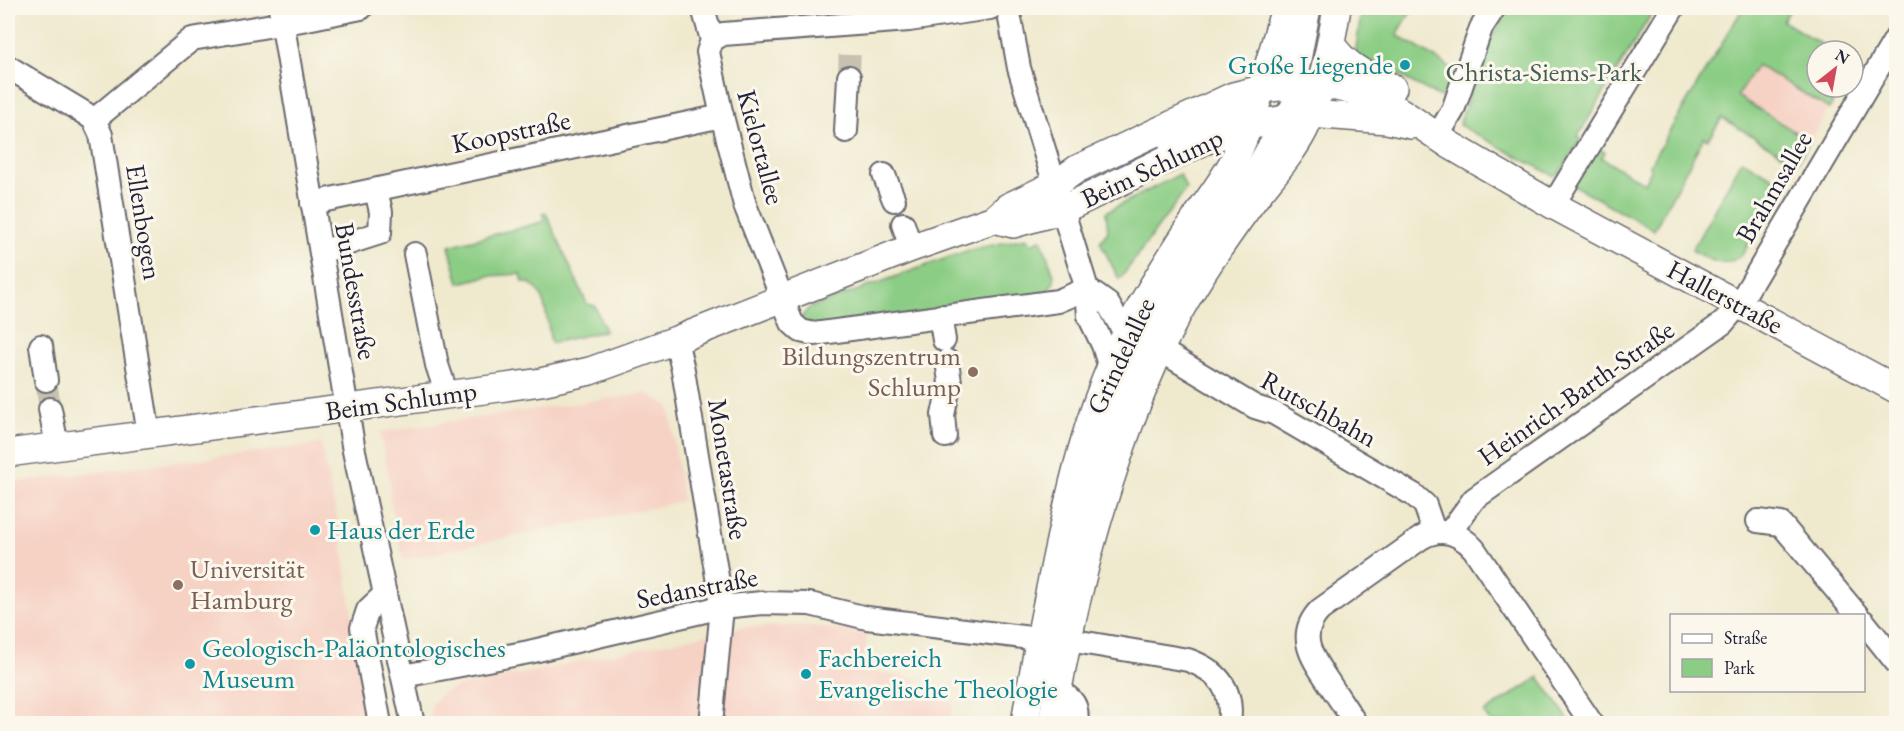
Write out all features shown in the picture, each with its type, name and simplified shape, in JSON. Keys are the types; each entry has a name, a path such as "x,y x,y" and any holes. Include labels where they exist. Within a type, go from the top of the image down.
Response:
{"main road":[{"name":"Grindelallee","path":"1285,8 1261,89 1290,105"},
{"path":"1290,105 1307,8"},
{"path":"1290,105 1331,44 1337,8"},
{"path":"1331,44 1339,56 1361,74 1394,89 1411,100 1430,133"},
{"name":"Hallerstraße","path":"1290,105 1343,88 1373,97 1553,205 1896,389"},
{"name":"Beim Schlump","path":"1058,198 1077,170 1233,96 1261,89 1290,105"},
{"name":"Beim Schlump","path":"8,453 566,377 618,362 782,298 907,236 994,219 1013,224 1058,198 1290,105"},
{"name":"Grindelallee","path":"1025,723 1039,639 1076,473 1091,420 1110,368 1141,346 1196,285 1252,201 1293,149 1290,105"},
{"name":"Grindelallee","path":"1052,723 1082,574 1132,413 1144,382 1141,346 1185,234 1231,164 1290,105"}],"street":[{"path":"8,67 94,120 192,39 281,16 361,8"},
{"name":"Kielortallee","path":"703,8 712,40 708,52 722,116 746,205 782,298"},
{"path":"712,40 723,34 851,34 875,15 930,18 990,8"},
{"path":"1008,8 1018,68 1087,289 1089,316 1103,345 1110,368"},
{"path":"1290,105 1319,8"},
{"path":"1430,133 1453,110 1481,28 1494,8"},
{"path":"1553,205 1673,8"},
{"name":"Bundesstraße","path":"281,16 347,408 413,723"},
{"name":"Brahmsallee","path":"1739,304 1896,38"},
{"path":"846,131 849,77"},
{"name":"Grindelallee","path":"1039,723 1074,543 1104,425 1122,380 1169,300 1257,167 1290,105"},
{"name":"Koopstraße","path":"312,203 722,116"},
{"name":"Ellenbogen","path":"94,120 101,135 149,435"},
{"path":"884,175 894,200"},
{"path":"321,252 380,233 381,212 376,190"},
{"path":"415,254 437,364 447,395"},
{"path":"1087,289 1108,304 1141,346"},
{"path":"782,298 792,323 808,334 1058,301 1087,289"},
{"name":"Heinrich-Barth-Straße","path":"1356,723 1313,658 1307,636 1311,621 1320,610 1421,538 1442,532 1474,499 1615,398 1714,331 1739,304"},
{"path":"940,316 950,382 943,415 945,436"},
{"name":"Monetastraße","path":"676,340 683,370 722,607 711,723"},
{"path":"41,346 46,380"},
{"name":"Rutschbahn","path":"1141,346 1255,407 1274,413 1414,495 1425,505 1442,532"},
{"path":"50,409 57,446"},
{"path":"1758,521 1781,524 1857,614"},
{"path":"1442,532 1463,538 1474,549 1593,723"},
{"path":"380,723 362,628 368,610 385,594"},
{"name":"Sedanstraße","path":"403,676 529,652 722,607 762,603 810,604 867,618 1039,639"},
{"path":"1865,624 1896,662"},
{"path":"1068,640 1188,660 1208,669 1224,686 1230,701 1229,723"},
{"path":"1057,692 1066,696 1076,706 1078,714 1076,723"}],"shaded area":[{"path":"1756,65 1805,95 1805,99 1812,99 1829,109 1810,141 1737,97"},
{"path":"648,393 669,406 683,501 403,560 389,494 391,489 380,432"},
{"name":"Universität Hamburg","path":"321,444 341,536 355,635 373,723 55,724 54,721 8,723 8,483"},
{"path":"806,625 867,634 863,670 918,678 916,696 953,702 950,724 431,724 432,704 442,693 456,687 743,627"}],"green space":[{"path":"1362,8 1413,8 1397,35 1455,70 1449,93 1440,97 1355,55"},
{"name":"Christa-Siems-Park","path":"1508,8 1655,8 1578,136 1581,139 1562,170 1554,176 1459,125 1483,54"},
{"path":"1743,8 1791,8 1783,21 1813,39 1805,39 1805,94 1757,65 1737,96 1810,141 1797,163 1722,118 1708,139 1704,137 1654,230 1573,185 1593,146 1605,152 1601,158 1644,183 1651,171 1650,164"},
{"path":"1813,99 1835,99 1829,109"},
{"path":"1742,160 1784,184 1742,255 1728,262 1717,262 1692,250"},
{"path":"1180,174 1186,189 1119,279 1100,242 1108,231 1106,212"},
{"path":"546,213 587,304 595,306 605,331 551,343 547,316 541,297 531,284 523,282 521,274 488,276 459,283 449,246 542,222 543,214"},
{"path":"1026,238 1032,244 1041,239 1054,275 1054,282 1045,294 810,330 798,321 809,308 969,250"},
{"path":"1539,677 1571,723 1491,723 1484,713"}],"tunnel":[{"path":"849,77 850,44"},
{"path":"46,380 50,409"}],"place":[{"name":"Große Liegende","path":"1405,65"},
{"name":"Bildungszentrum Schlump","path":"973,372"},
{"name":"Haus der Erde","path":"315,530"},
{"name":"Universität Hamburg","path":"178,585"},
{"name":"Geologisch-Paläontologisches Museum","path":"190,664"},
{"name":"Fachbereich Evangelische Theologie","path":"806,674"}]}
